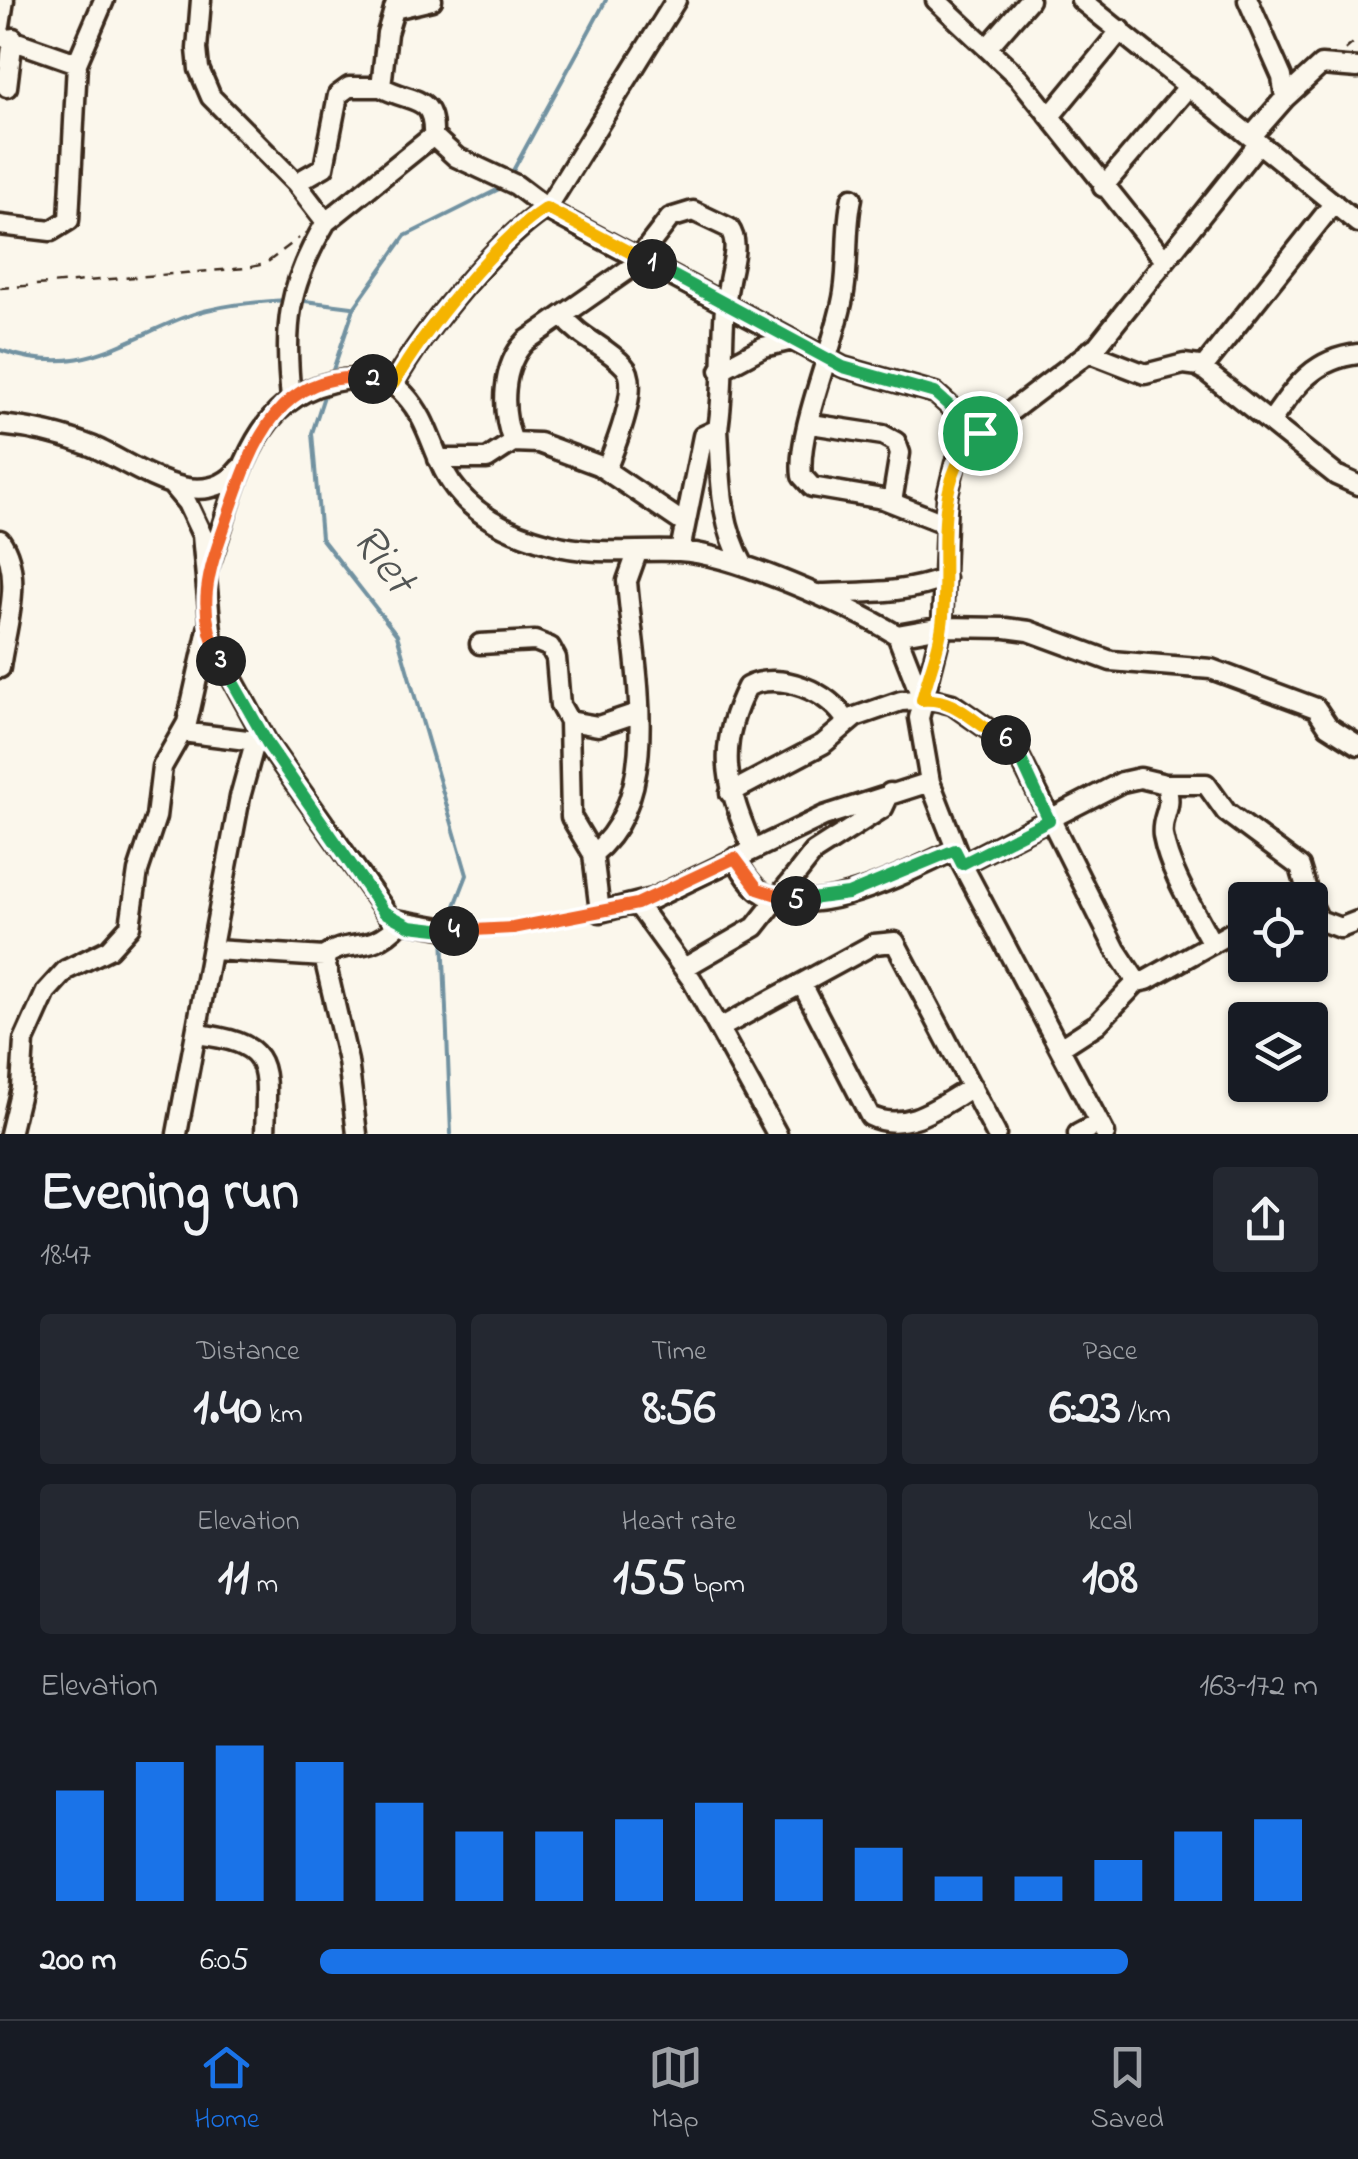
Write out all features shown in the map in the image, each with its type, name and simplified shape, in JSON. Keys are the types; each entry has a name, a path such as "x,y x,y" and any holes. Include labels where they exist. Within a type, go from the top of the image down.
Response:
{"street":[{"path":"4,0 6,87"},
{"path":"0,225 60,228 73,206 77,63 104,0"},
{"path":"201,0 198,59 212,97 296,183 326,222"},
{"path":"381,87 396,5 432,0"},
{"path":"394,383 412,352 466,285 532,217 546,208 676,0"},
{"path":"936,0 1051,115 1163,258"},
{"path":"987,48 1029,0"},
{"path":"1081,0 1358,222"},
{"path":"1248,0 1282,77 1286,98"},
{"path":"1051,115 1121,30"},
{"path":"4,33 77,63"},
{"path":"1078,1134 1102,1128 958,857 930,782 919,718 942,627 946,524 955,464 980,433 1088,352 1286,98 1321,65 1358,68"},
{"path":"1103,186 1188,86"},
{"path":"292,399 286,315 305,257 326,222 433,136 434,116 427,104 381,87 349,87 338,95 324,167 296,183"},
{"path":"433,136 456,156 516,185 546,208 825,357 868,377 935,393 980,433"},
{"path":"852,198 846,224 844,291 802,462 805,482 818,489 892,502 946,524"},
{"path":"1202,369 1334,203"},
{"path":"513,442 504,404 514,357 526,341 640,257 659,228 678,214 693,212 721,223 735,238 720,370 721,499 729,539 744,566"},
{"path":"564,316 578,335 626,367 629,374 628,398 606,470"},
{"path":"720,370 763,347 793,340"},
{"path":"1088,352 1145,374 1184,364 1202,369 1336,476 1358,485"},
{"path":"1271,421 1311,370 1332,359 1358,354"},
{"path":"207,570 243,465 262,429 292,399 318,384 365,378 394,383 424,417 438,459 462,500 500,524 552,545 637,553 680,551 744,566 844,606 897,634 942,627 1029,631 1111,661 1211,669 1316,708 1328,726 1358,744"},
{"path":"810,424 883,436 896,442 900,453 892,502"},
{"path":"0,425 90,446 170,484 216,488 243,465"},
{"path":"680,551 703,436 718,429"},
{"path":"438,459 487,459 513,442 557,447 606,470 686,524"},
{"path":"10,1134 21,1088 24,1042 46,992 66,970 109,949 130,926 138,871 156,817 162,767 193,705 208,628 207,570 198,524 170,484"},
{"path":"0,540 12,562 0,668"},
{"path":"593,854 605,844 636,785 637,712 628,581 637,553"},
{"path":"810,594 879,592 928,585 945,578"},
{"path":"208,628 257,734 377,904 400,923 458,931"},
{"path":"897,634 922,700"},
{"path":"480,644 535,641 550,647 556,658 560,705 569,721 571,816 593,854 600,912 637,904 782,836 890,793 930,782"},
{"path":"753,850 730,793 726,767 743,693 750,684 804,688 832,700 847,722"},
{"path":"730,793 823,744 847,722 888,704 922,700 958,706 984,730 1010,742 1137,982"},
{"path":"569,721 598,726 637,712"},
{"path":"182,732 257,734"},
{"path":"177,1134 257,734"},
{"path":"735,858 753,885 778,899 832,899 958,857 1049,820 1122,782 1140,778 1164,784 1206,784 1226,812 1300,867 1302,882"},
{"path":"1164,784 1170,799 1162,828 1166,849 1212,944"},
{"path":"684,968 754,927 814,852 884,808 890,793"},
{"path":"782,836 814,852"},
{"path":"637,904 684,968 777,1134"},
{"path":"1328,923 1340,928 1358,921"},
{"path":"214,950 324,957 334,950 382,942 400,923"},
{"path":"1060,1048 1097,1024 1137,982 1228,935"},
{"path":"720,1028 879,942 895,942 996,1134"},
{"path":"324,957 348,1061 357,1134"},
{"path":"802,984 870,1116 891,1123 905,1122 972,1087"},
{"path":"196,1034 234,1038 256,1053 265,1072 265,1134"}],"path":[{"path":"0,288 246,268 266,264 302,236"},
{"path":"458,931 513,928 600,912"}],"waterway":[{"name":"Riet","path":"509,178 606,0"},
{"name":"Riet","path":"330,379 354,308 405,236 505,186"},
{"path":"0,350 27,358 73,359 114,348 208,310 288,300"},
{"path":"297,300 352,307"},
{"name":"Riet","path":"325,393 312,433 321,538 397,635 467,875 449,921"},
{"name":"Riet","path":"443,934 451,1134"}],"route":[{"path":"546,208 843,367 935,393 980,433 955,464 947,496 942,627 922,700 958,706 984,730 1010,742 1049,820 962,864 955,850 832,899 808,902 771,897 753,885 735,858 652,899 600,912 479,931 400,923 377,904 269,746 244,695 221,660 208,628 207,570 243,465 270,419 304,389 318,384 365,378 394,383 428,330 466,285 532,217 546,208"}]}
